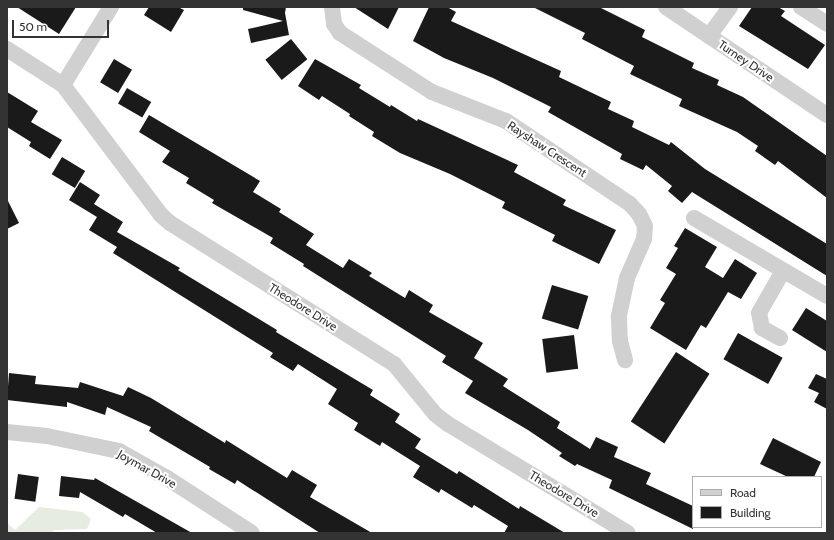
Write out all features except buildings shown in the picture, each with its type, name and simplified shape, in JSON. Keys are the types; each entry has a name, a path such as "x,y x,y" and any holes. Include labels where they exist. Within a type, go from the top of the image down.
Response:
{"street":[{"path":"63,85 110,7"},
{"name":"Rayshaw Crescent","path":"332,7 334,24 340,33 432,92 506,121 630,204 639,214 645,226 644,239 627,278 619,317 620,341 625,360"},
{"name":"Turney Drive","path":"666,7 827,115"},
{"path":"709,36 730,7"},
{"path":"801,7 827,24"},
{"name":"Theodore Drive","path":"7,49 63,85 161,215 394,364 435,414 448,424 628,533"},
{"path":"694,218 827,296"},
{"path":"780,338 762,328 759,313 783,271"},
{"name":"Joymar Drive","path":"7,432 47,436 118,451 166,478 252,533"}],"shaded area":[{"path":"39,507 82,512 91,519 87,529 54,530 51,533 7,533 7,523 15,530"}]}
